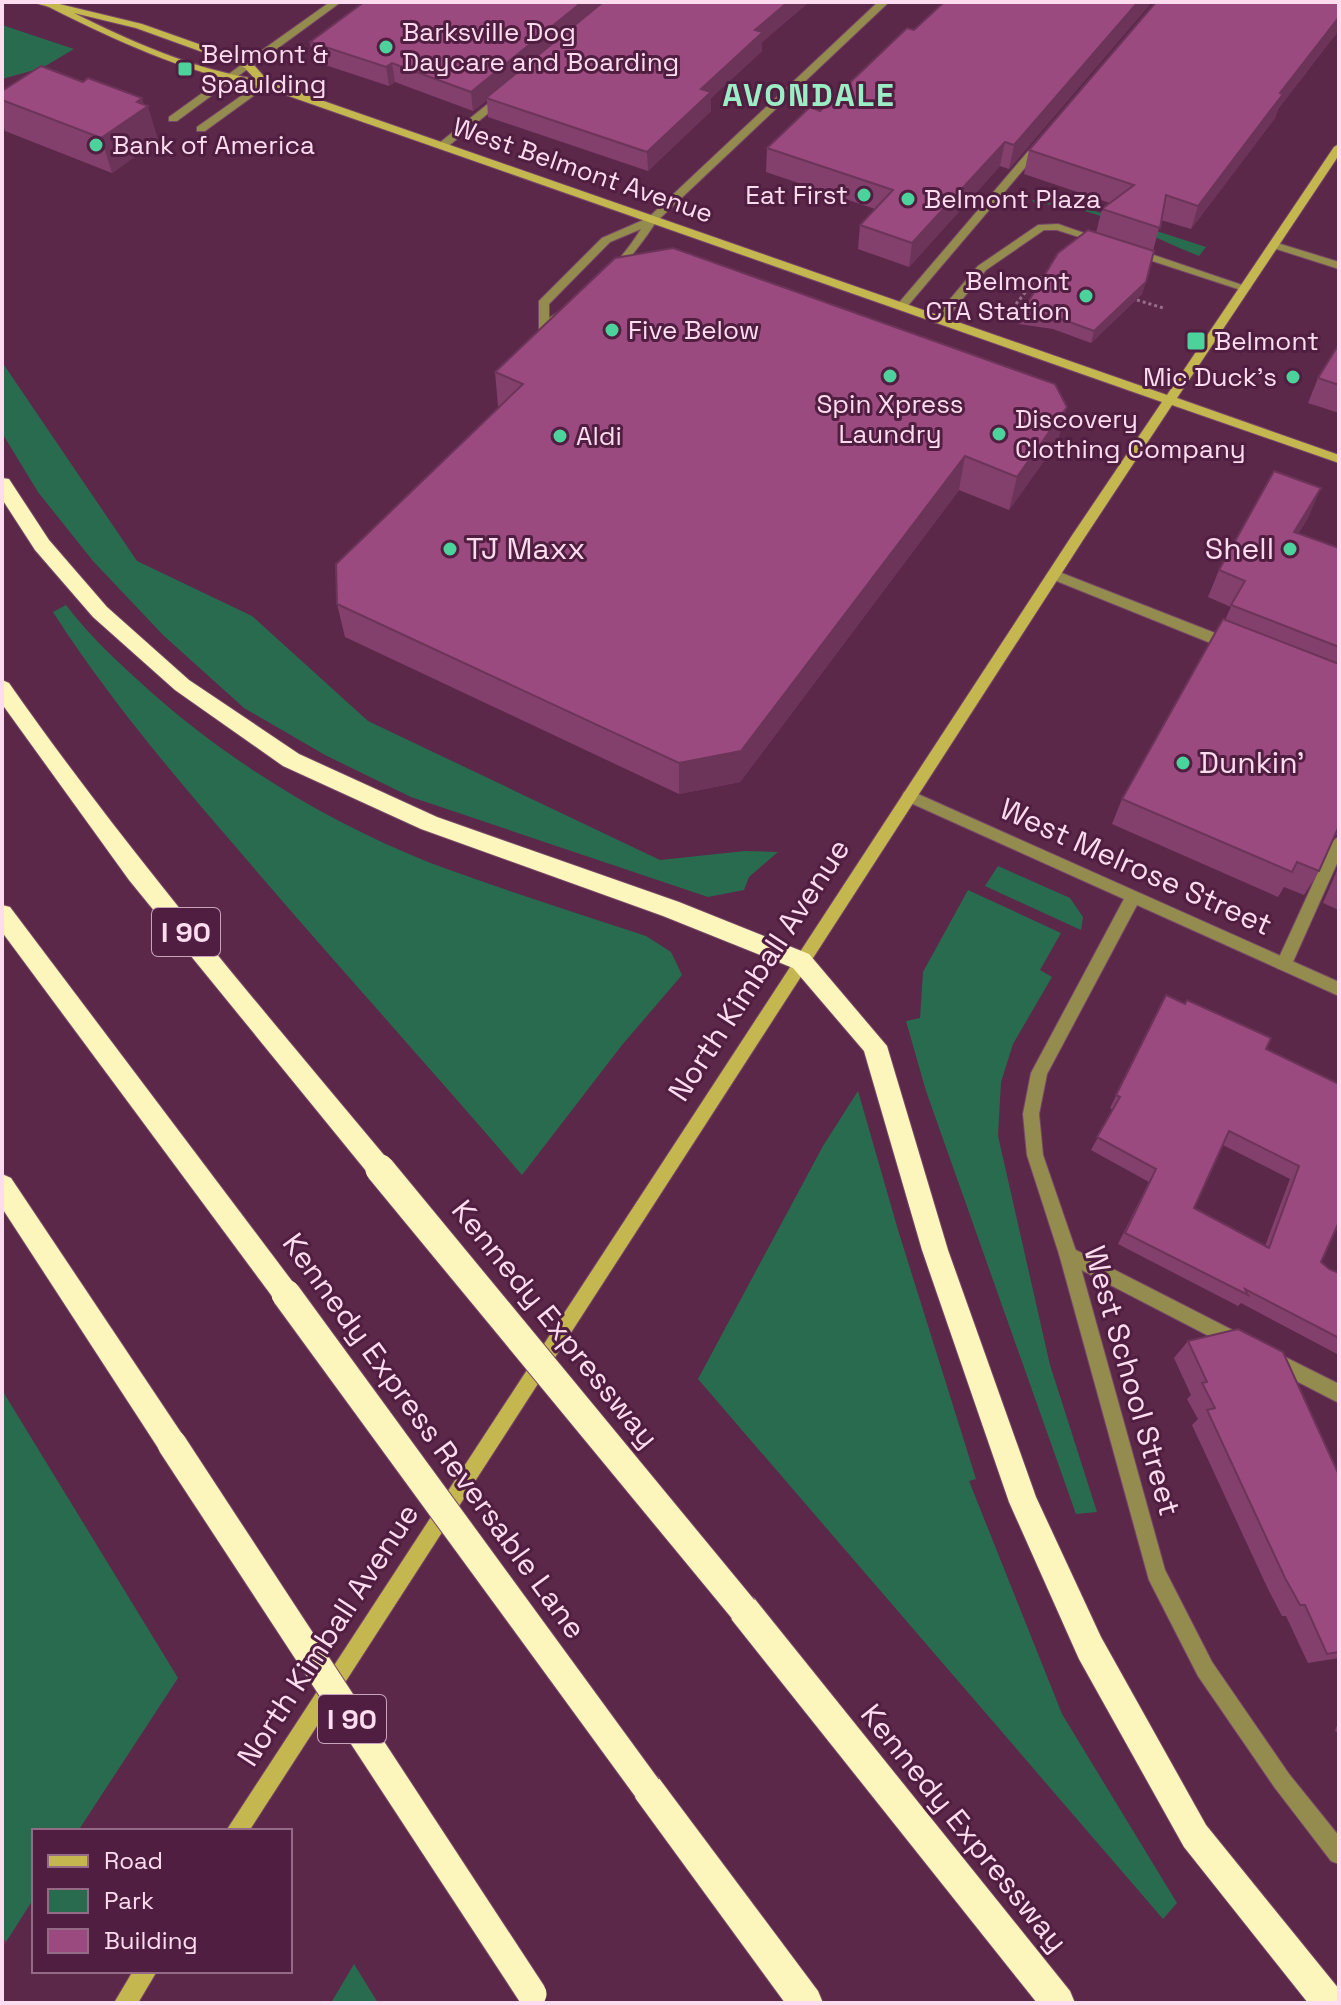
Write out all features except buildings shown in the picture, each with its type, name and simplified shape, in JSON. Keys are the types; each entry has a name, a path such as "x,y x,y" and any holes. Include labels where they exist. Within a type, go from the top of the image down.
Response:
{"highway":[{"path":"2,484 42,545 100,612 182,685 291,760 429,823 671,909 801,961 875,1046 935,1250 1023,1502 1090,1648 1195,1836 1329,2003"},
{"name":"Kennedy Expressway","path":"2,688 43,748 151,889 743,1609 1058,2003"},
{"name":"Kennedy Express Reversable Lane","path":"2,914 286,1294 806,2003"},
{"name":"I 90","path":"2,1186 535,1998"}],"main road":[{"name":"West Belmont Avenue","path":"39,2 139,26 248,65 265,84"},
{"name":"West Belmont Avenue","path":"61,5 117,39 228,79 265,84 1339,459"},
{"name":"North Kimball Avenue","path":"238,1829 801,961 1339,147"},
{"path":"125,2003 145,1973"}],"street":[{"path":"173,119 336,2"},
{"path":"652,220 606,240 543,303 543,326 567,312 636,250 652,220 884,2"},
{"path":"201,129 265,84"},
{"path":"442,146 508,92"},
{"path":"901,307 1048,135"},
{"path":"939,320 982,268 1042,227 1058,227 1245,288"},
{"path":"1274,245 1339,266"},
{"path":"1054,575 1241,649"},
{"name":"West Melrose Street","path":"909,796 1339,989"},
{"path":"1284,964 1339,842"},
{"name":"West School Street","path":"1133,897 1039,1073 1031,1114 1035,1155 1068,1254 1156,1573 1205,1669 1282,1781 1339,1853"},
{"path":"1068,1254 1339,1394"}],"path":[{"path":"1016,304 1046,274"},
{"path":"1137,300 1163,308"}],"green space":[{"path":"2,25 74,49 42,68 2,79"},
{"path":"1032,200 1067,202 1206,247 1199,256 1097,215 1055,205 1035,204"},
{"path":"2,362 137,561 252,616 368,721 660,860 745,851 778,852 749,877 744,890 708,897 411,797 325,755 244,708 163,635 93,561 38,492 2,433"},
{"path":"66,605 106,650 151,692 214,743 282,789 354,829 428,862 646,936 671,952 682,975 622,1045 522,1175 281,900 146,739 53,612"},
{"path":"998,866 1070,898 1083,917 1081,930 985,886"},
{"path":"968,890 1061,933 1040,970 1052,977 1013,1044 1001,1082 998,1136 1050,1365 1097,1512 1076,1514 926,1091 906,1021 920,1018 923,972"},
{"path":"858,1091 976,1479 969,1481 1062,1714 1177,1903 1163,1919 698,1379 823,1146"},
{"path":"2,1390 178,1678 79,1829 32,1829 32,1901 6,1942 2,1936"},
{"path":"354,1964 378,2003 331,2003"}],"place":[{"name":"Barksville Dog Daycare and Boarding","path":"386,47"},
{"name":"Belmont & Spaulding","path":"185,69"},
{"name":"Bank of America","path":"96,145"},
{"name":"Eat First","path":"864,195"},
{"name":"Belmont Plaza","path":"908,199"},
{"name":"Belmont CTA Station","path":"1086,296"},
{"name":"Five Below","path":"612,330"},
{"name":"Belmont","path":"1196,341"},
{"name":"Spin Xpress Laundry","path":"890,376"},
{"name":"Mic Duck's","path":"1293,377"},
{"name":"Discovery Clothing Company","path":"999,434"},
{"name":"Aldi","path":"560,436"},
{"name":"TJ Maxx","path":"450,549"},
{"name":"Shell","path":"1290,549"},
{"name":"Dunkin'","path":"1183,763"}],"district":[{"name":"AVONDALE","path":"809,95"}]}
